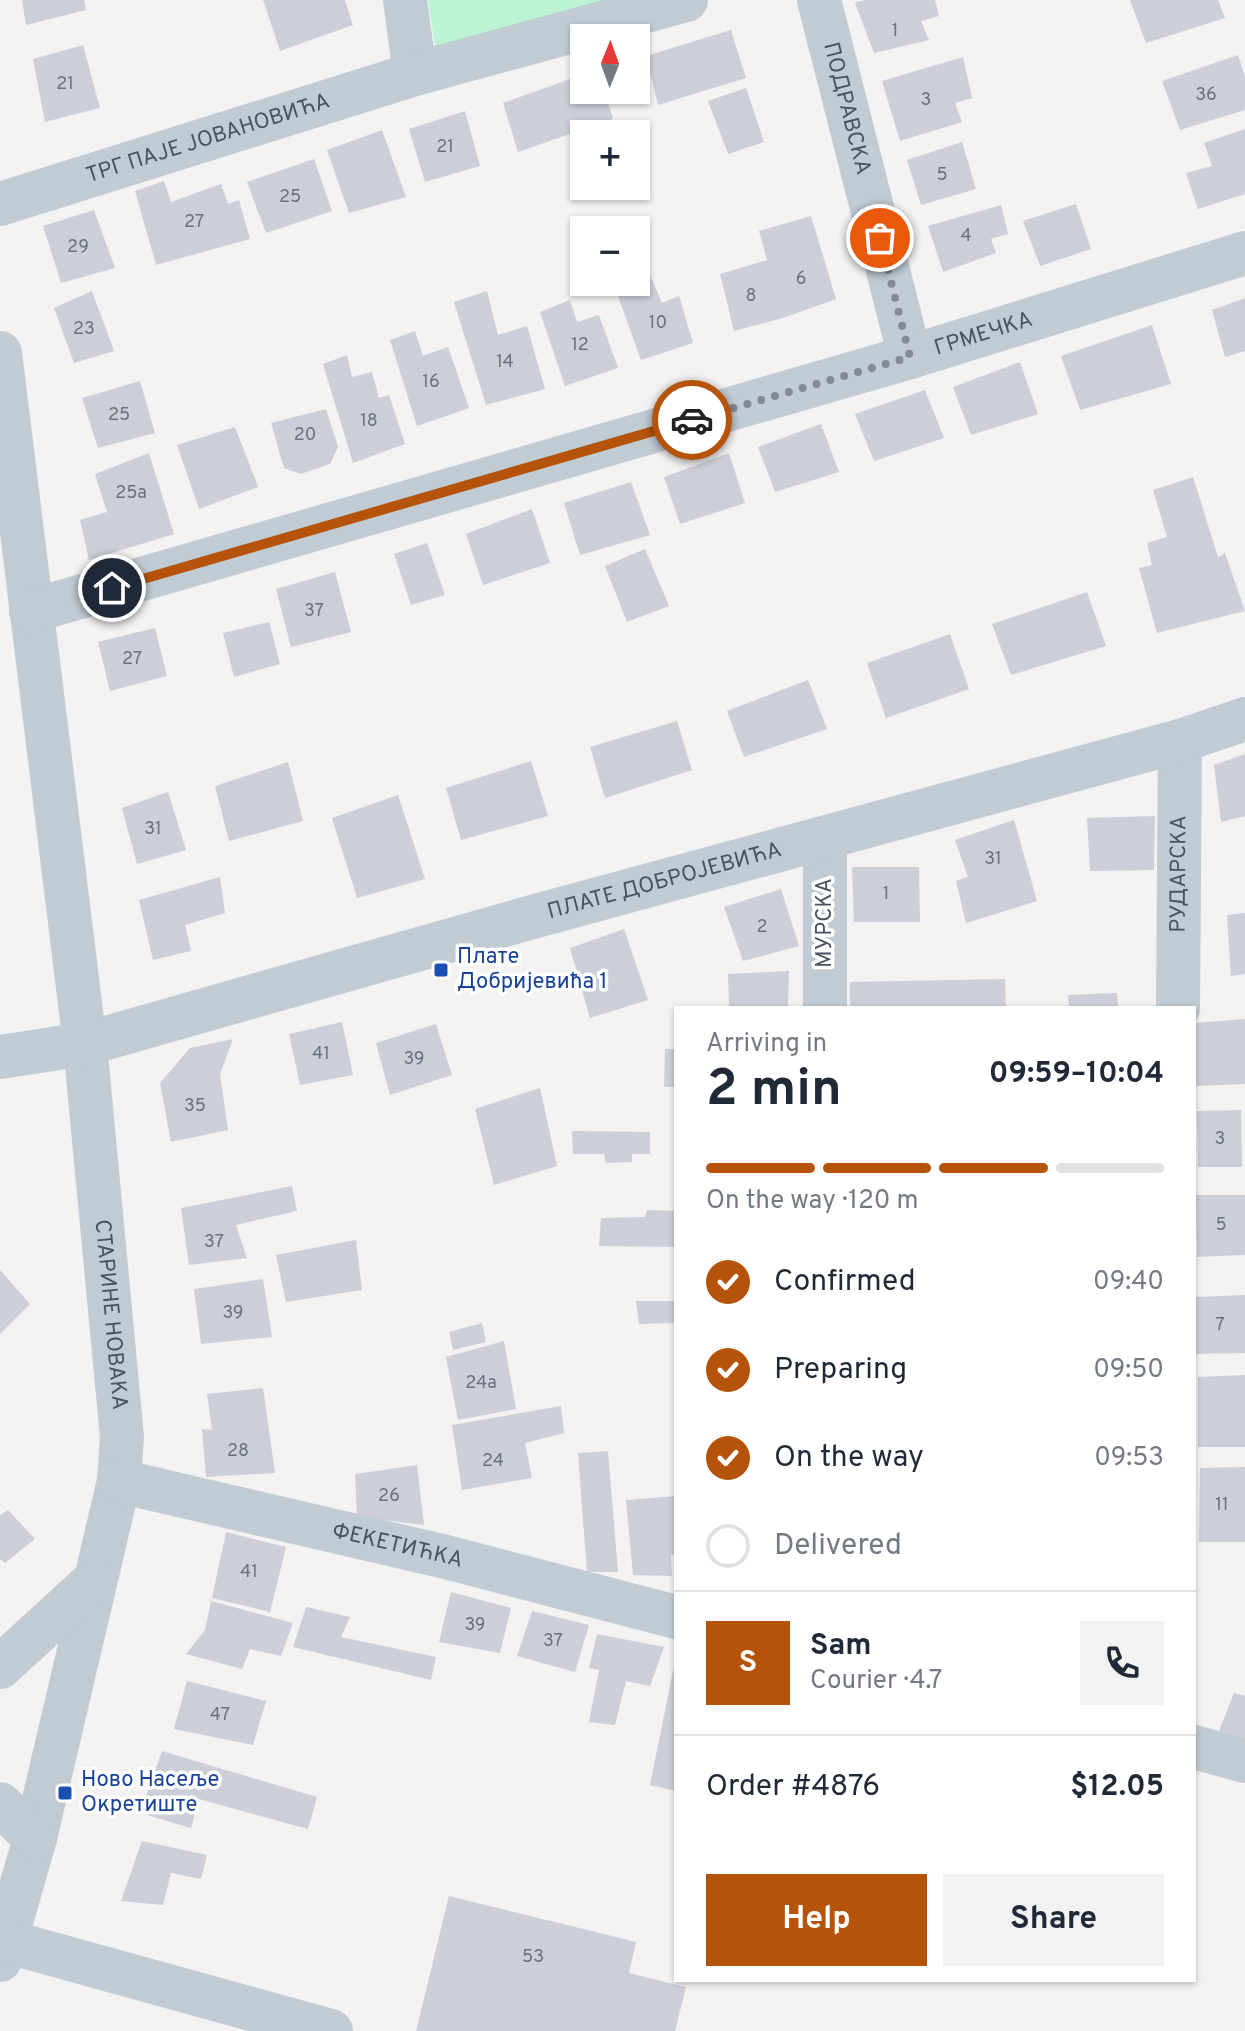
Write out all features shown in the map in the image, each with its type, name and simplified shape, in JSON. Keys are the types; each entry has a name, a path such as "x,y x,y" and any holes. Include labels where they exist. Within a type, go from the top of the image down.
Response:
{"street":[{"path":"405,0 415,74"},
{"name":"ТРГ ПАЈЕ ЈОВАНОВИЋА","path":"0,204 415,74 686,0"},
{"name":"ПОДРАВСКА","path":"819,0 910,357"},
{"name":"ГРМЕЧКА","path":"31,611 910,357 1245,253"},
{"name":"СТАРИНЕ НОВАКА","path":"0,353 31,611 18,662 85,1044 122,1437 119,1481 35,1838 3,1951"},
{"name":"ПЛАТЕ ДОБРОЈЕВИЋА","path":"0,1057 85,1044 525,919 1180,741 1245,719"},
{"name":"РУДАРСКА","path":"1178,1006 1180,741"},
{"name":"МУРСКА","path":"825,838 825,1006"},
{"name":"ФЕКЕТИЋКА","path":"119,1481 446,1557 674,1616"},
{"path":"9,1658 94,1581"},
{"path":"9,1658 39,1649 52,1653 61,1660 71,1681"},
{"path":"1196,1748 1245,1761"},
{"path":"0,1804 35,1838"},
{"path":"3,1951 331,2031"}],"green space":[{"path":"428,0 627,0 436,52"}],"building":[{"path":"22,0 84,0 86,10 26,25"},
{"path":"263,0 345,0 353,25 280,51"},
{"path":"865,0 935,0 939,16 921,21 929,40 874,53 855,3"},
{"path":"1130,0 1218,0 1225,18 1146,43"},
{"path":"731,30 746,78 658,105 650,72 650,55"},
{"path":"83,45 100,108 45,122 33,59"},
{"path":"1238,55 1245,77 1245,110 1180,130 1162,81"},
{"path":"963,57 972,98 955,103 962,122 900,141 882,81"},
{"path":"570,79 570,104 608,104 613,119 570,120 570,134 518,152 503,103"},
{"path":"746,88 764,142 728,154 708,101"},
{"path":"465,111 480,166 425,182 409,129"},
{"path":"1245,129 1245,194 1198,209 1186,173 1212,166 1204,143"},
{"path":"382,130 406,197 349,213 327,150"},
{"path":"962,142 976,189 921,205 907,160"},
{"path":"314,159 332,211 266,233 247,182"},
{"path":"164,181 171,202 221,184 228,204 239,200 250,239 156,265 135,191"},
{"path":"1076,204 1091,249 1040,266 1023,221"},
{"path":"1001,205 1008,234 991,239 996,253 943,272 928,226"},
{"path":"94,210 115,268 61,283 43,226"},
{"path":"811,216 836,299 734,331 720,274 767,260 759,231"},
{"path":"650,275 662,303 679,296 693,343 641,360 618,296 650,296"},
{"path":"92,291 114,351 74,363 54,308"},
{"path":"487,291 498,335 527,326 545,389 486,405 454,302"},
{"path":"1245,298 1245,351 1225,357 1212,310"},
{"path":"570,300 577,322 599,315 618,368 565,386 540,312"},
{"path":"1152,325 1171,384 1080,410 1061,356"},
{"path":"415,331 423,356 448,347 469,408 417,426 390,340"},
{"path":"347,355 352,377 372,372 379,398 389,395 405,444 353,463 323,364"},
{"path":"1020,362 1038,414 971,435 953,387"},
{"path":"140,381 155,433 98,448 82,398"},
{"path":"925,390 944,438 874,461 855,414"},
{"path":"326,409 338,447 330,464 301,474 284,468 271,423"},
{"path":"821,424 839,472 775,492 758,447"},
{"path":"235,427 258,487 199,509 177,445"},
{"path":"149,453 174,534 89,560 80,520 107,512 95,474"},
{"path":"729,453 745,503 680,524 664,477"},
{"path":"1193,477 1218,557 1225,553 1245,611 1157,633 1139,568 1152,565 1147,543 1167,537 1153,490"},
{"path":"631,482 650,535 580,555 564,503"},
{"path":"532,509 550,563 483,585 466,534"},
{"path":"427,543 445,595 411,605 394,554"},
{"path":"645,549 669,606 627,622 605,566"},
{"path":"335,572 351,632 291,647 276,589"},
{"path":"1087,592 1106,646 1011,675 992,624"},
{"path":"269,622 280,664 234,677 223,633"},
{"path":"155,628 167,676 110,691 98,642"},
{"path":"950,634 969,689 886,718 867,663"},
{"path":"808,680 827,729 744,757 727,711"},
{"path":"677,721 692,770 605,798 590,747"},
{"path":"1245,754 1245,816 1221,822 1214,765"},
{"path":"531,761 548,816 461,840 446,788"},
{"path":"288,762 303,821 229,841 215,786"},
{"path":"168,792 186,850 137,864 122,808"},
{"path":"398,795 425,879 357,898 332,818"},
{"path":"1155,816 1154,870 1090,871 1087,818"},
{"path":"1014,820 1037,901 966,923 956,881 968,877 955,840"},
{"path":"852,867 919,867 920,922 854,922"},
{"path":"220,877 225,913 185,925 191,951 153,960 139,900"},
{"path":"781,889 799,946 743,961 724,907"},
{"path":"1245,913 1245,974 1231,976 1227,915"},
{"path":"624,929 648,1000 590,1018 570,948"},
{"path":"789,971 788,1006 729,1006 728,974"},
{"path":"1005,979 1006,1006 850,1006 850,982"},
{"path":"1117,993 1118,1006 1069,1006 1068,995"},
{"path":"1245,1019 1245,1084 1196,1086 1196,1023"},
{"path":"342,1022 353,1075 300,1085 289,1034"},
{"path":"436,1024 452,1075 390,1095 376,1043"},
{"path":"233,1039 220,1074 228,1130 171,1142 160,1083 190,1048"},
{"path":"665,1049 674,1049 674,1087 664,1087"},
{"path":"540,1088 557,1166 494,1185 475,1109"},
{"path":"1241,1110 1242,1167 1198,1167 1197,1111"},
{"path":"572,1131 650,1132 650,1154 632,1154 632,1162 606,1163 604,1154 573,1154"},
{"path":"292,1186 297,1211 236,1225 247,1258 189,1265 181,1208"},
{"path":"1196,1195 1245,1195 1245,1255 1197,1257"},
{"path":"647,1210 674,1211 674,1247 599,1246 601,1218 645,1217"},
{"path":"356,1240 362,1290 286,1302 276,1255"},
{"path":"0,1270 30,1304 0,1334"},
{"path":"263,1279 272,1337 201,1344 194,1289"},
{"path":"1245,1295 1245,1353 1196,1354 1196,1297"},
{"path":"636,1301 674,1301 674,1323 639,1324"},
{"path":"482,1323 486,1342 453,1350 449,1332"},
{"path":"504,1341 516,1409 458,1420 446,1357"},
{"path":"1245,1375 1245,1447 1198,1447 1198,1377"},
{"path":"263,1388 275,1473 206,1477 202,1429 212,1430 207,1394"},
{"path":"561,1406 564,1433 525,1443 532,1478 462,1490 452,1425"},
{"path":"608,1451 618,1572 587,1572 578,1453"},
{"path":"417,1465 424,1525 357,1517 355,1474"},
{"path":"1245,1467 1245,1542 1199,1542 1200,1468"},
{"path":"674,1496 672,1576 633,1575 626,1500"},
{"path":"8,1510 35,1539 5,1563 0,1559 0,1515"},
{"path":"226,1532 286,1547 270,1612 212,1598"},
{"path":"451,1592 511,1608 500,1653 439,1642"},
{"path":"211,1601 293,1623 281,1656 250,1649 242,1669 186,1654 205,1630"},
{"path":"306,1607 350,1617 341,1637 436,1657 431,1680 293,1647"},
{"path":"532,1611 589,1625 575,1672 517,1656"},
{"path":"597,1634 664,1647 650,1686 626,1681 615,1725 589,1722 599,1670 589,1668"},
{"path":"674,1666 674,1791 650,1785"},
{"path":"187,1681 266,1701 253,1745 174,1729"},
{"path":"1234,1693 1245,1696 1245,1750 1215,1741"},
{"path":"162,1751 317,1797 308,1829 199,1799 191,1828 140,1813"},
{"path":"142,1841 207,1855 201,1879 171,1873 163,1905 121,1901"},
{"path":"449,1896 636,1942 629,1973 686,1987 675,2031 416,2031"}],"way so far":[{"path":"692,420 910,357 880,238"}],"place":[{"name":"Плате Добријевића 1","path":"441,970"},
{"name":"Ново Насеље Окретиште","path":"65,1793"}],"route":[{"path":"112,588 692,420"}]}
